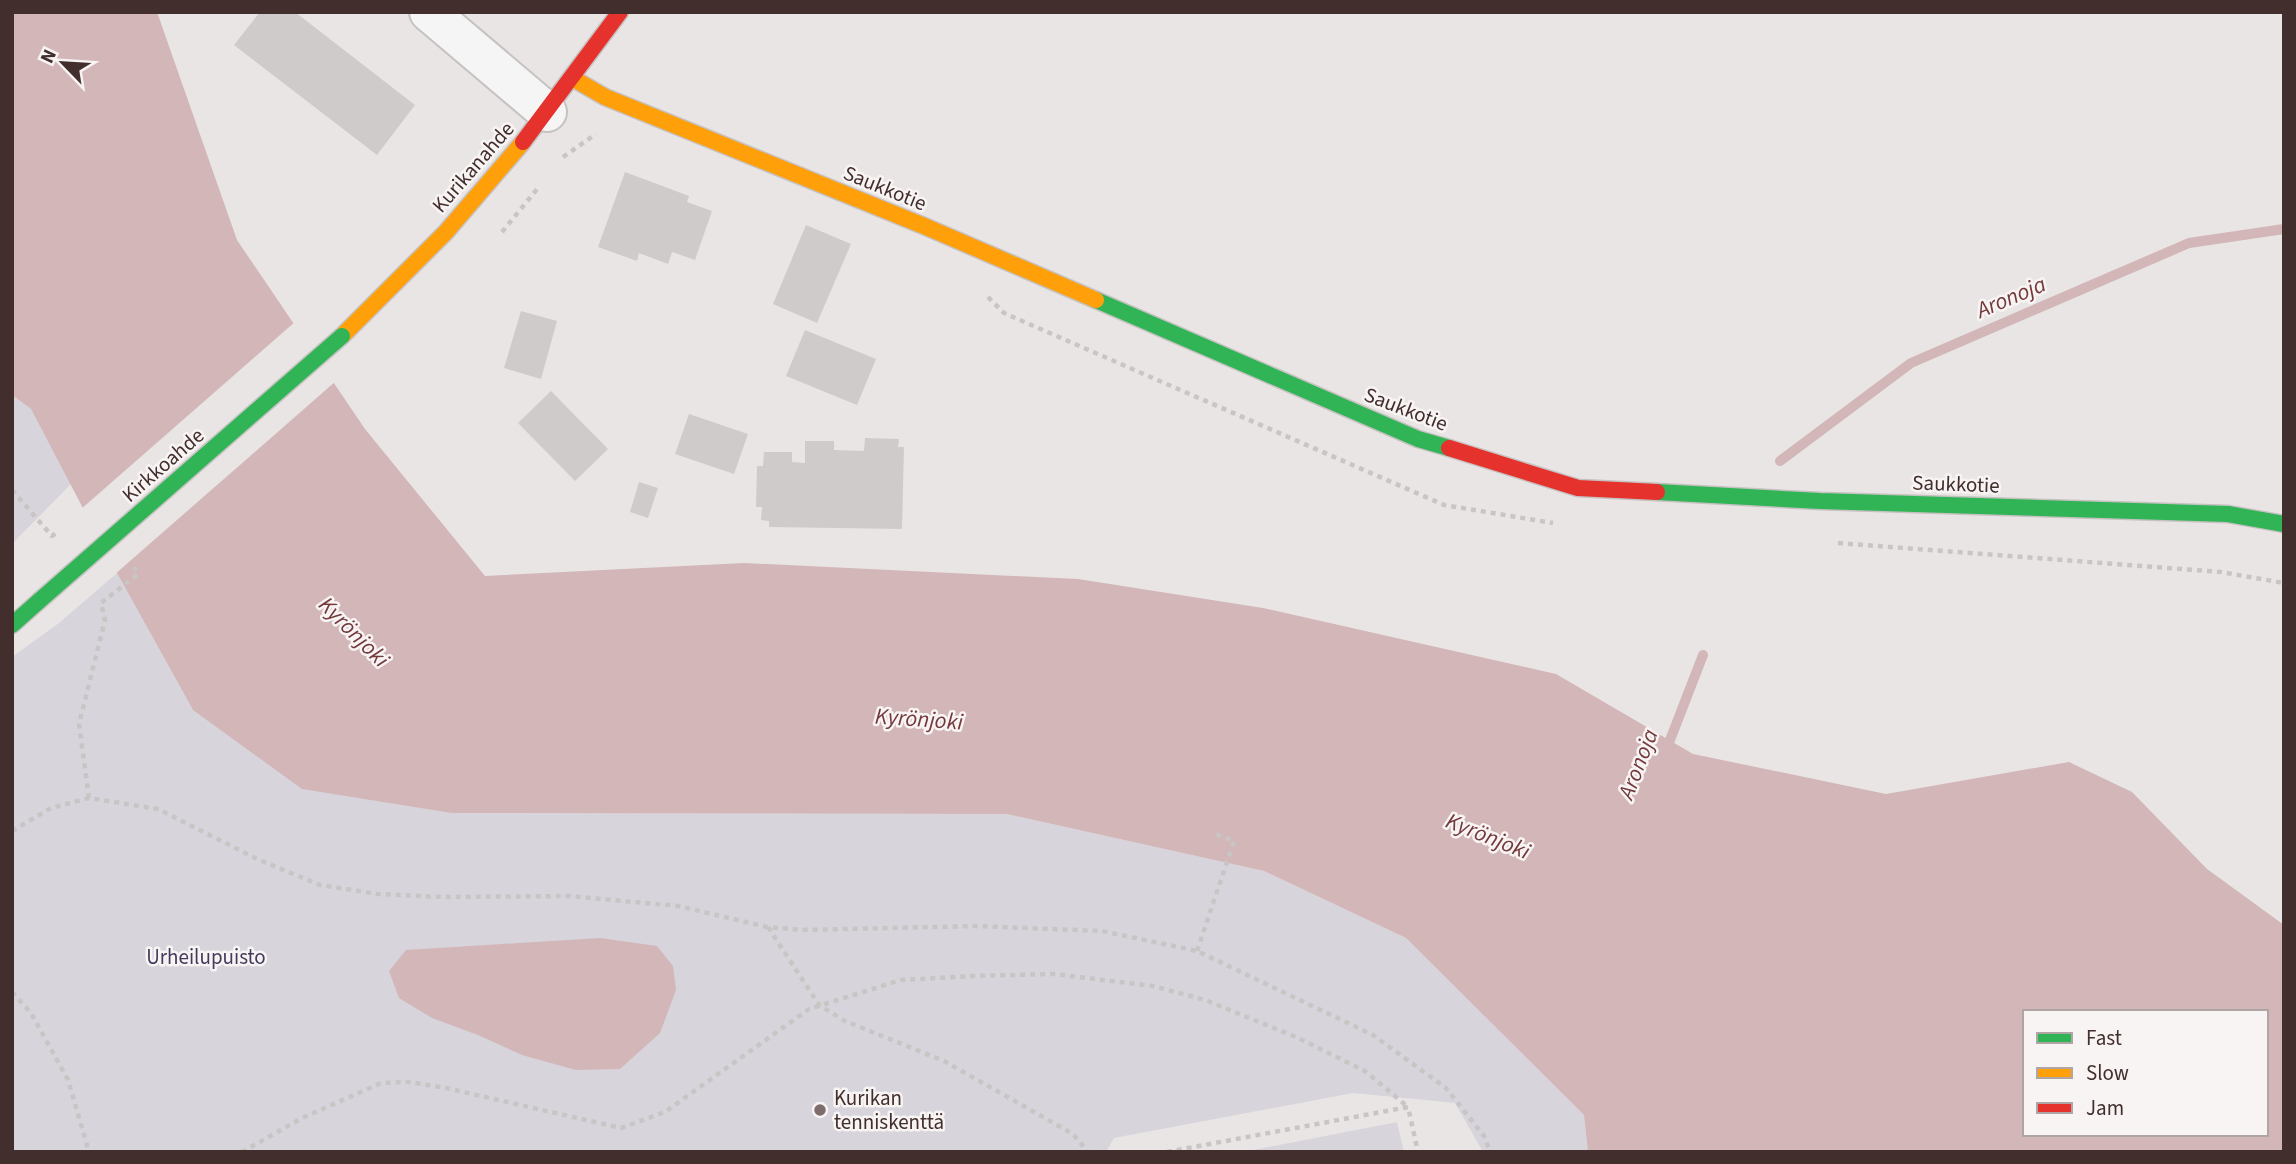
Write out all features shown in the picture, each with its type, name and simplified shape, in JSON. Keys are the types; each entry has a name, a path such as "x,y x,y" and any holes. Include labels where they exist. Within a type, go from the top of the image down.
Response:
{"street":[{"path":"429,12 547,112"},
{"name":"Kurikanahde","path":"342,336 460,215 574,79 620,12"},
{"name":"Saukkotie","path":"574,79 605,97 924,226 1418,439 1578,488 1820,501 2228,514 2284,524"},
{"name":"Kirkkoahde","path":"12,625 342,336"}],"path":[{"path":"502,232 538,188"},
{"path":"12,490 52,536"},
{"path":"89,797 79,724 105,620 101,603"},
{"path":"12,831 51,808 89,797 158,809 257,859 320,885 378,894 569,896 677,905 767,927 814,930 976,926 1102,931 1197,951 1374,1035 1446,1088 1484,1136 1490,1152"},
{"path":"1197,951 1234,841 1215,834"},
{"path":"767,927 819,1005 845,1021 944,1061 1073,1135 1088,1152"},
{"path":"242,1152 302,1118 381,1083 409,1082 446,1088 621,1128 665,1112 768,1037 819,1005 901,980 1054,974 1153,986 1205,1000 1296,1037 1365,1072 1408,1107 1418,1152"},
{"path":"12,992 31,1013 68,1080 89,1152"},
{"path":"1167,1152 1408,1107"}],"green space":[{"path":"12,395 31,409 71,484 12,544"},
{"name":"Urheilupuisto","path":"117,573 193,710 452,813 1007,814 1264,871 1406,938 1584,1115 1588,1152 1483,1152 1455,1103 1353,1093 1114,1138 1106,1152 12,1152 12,657 59,623"},
{"path":"1397,1122 1404,1152 1243,1152"}],"water":[{"name":"Kyrönjoki","path":"12,12 157,12 237,240 365,429 485,576 744,563 1078,579 1263,608 1556,674 1693,754 1886,794 2069,762 2132,792 2207,869 2284,925 2284,1152 1588,1152 1584,1115 1406,938 1264,871 1007,814 452,813 302,789 193,710 31,409 12,395"},
{"path":"600,938 657,946 673,966 676,990 660,1033 620,1069 576,1070 522,1055 432,1018 399,998 389,971 406,950"}],"pier":[{"path":"296,321 336,381 114,575 80,510"}],"building":[{"path":"260,12 295,12 415,105 377,155 234,45"},
{"path":"625,172 689,196 687,202 712,211 695,260 672,252 668,264 639,253 637,261 598,247"},
{"path":"806,225 851,244 817,323 773,304"},
{"path":"521,311 557,321 541,379 504,368"},
{"path":"805,330 876,359 857,405 786,376"},
{"path":"551,391 608,449 575,481 518,423"},
{"path":"689,414 748,434 734,474 675,454"},
{"path":"865,438 899,439 898,447 904,447 902,529 769,527 769,521 761,520 762,507 756,507 757,466 763,466 764,452 792,452 792,462 805,463 805,441 834,441 834,450 864,451"},
{"path":"639,482 658,488 648,518 630,512"}],"waterway":[{"name":"Aronoja","path":"1780,461 1911,363 2189,243 2284,229"},
{"name":"Aronoja","path":"1665,753 1703,655"}],"traffic: fast":[{"path":"1096,300 1418,439 1449,448"},
{"path":"39,601 342,336"},
{"path":"1657,492 1820,501 2228,514 2284,524"},
{"path":"12,625 39,601"}],"traffic: slow":[{"path":"574,79 605,97 924,226 1096,300"},
{"path":"342,336 446,232 523,142"}],"traffic: jam":[{"path":"523,142 620,12"},
{"path":"1449,448 1578,488 1657,492"}],"place":[{"name":"Kurikan tenniskenttä","path":"820,1110"}]}
